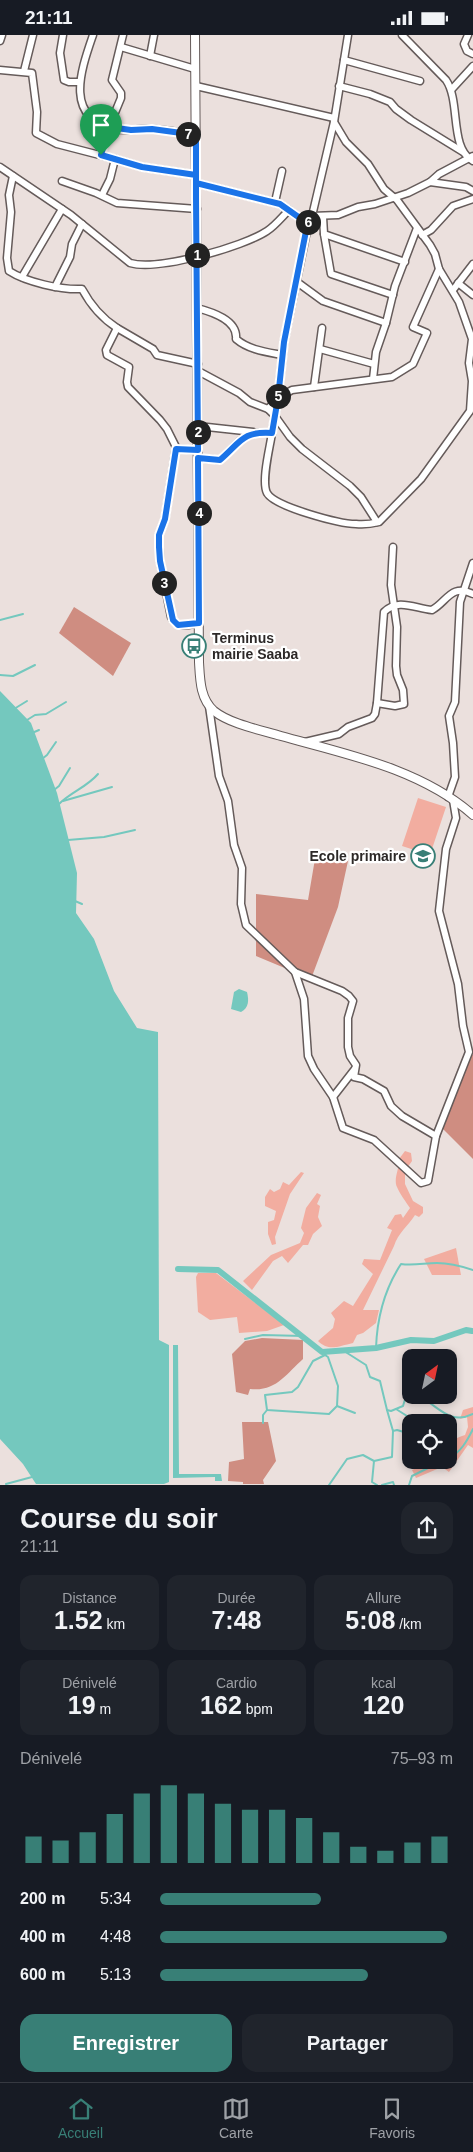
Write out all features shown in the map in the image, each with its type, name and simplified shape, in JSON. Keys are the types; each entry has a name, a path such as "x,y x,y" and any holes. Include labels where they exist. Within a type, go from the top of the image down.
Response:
{"street":[{"path":"0,41 2,35"},
{"path":"24,71 33,35"},
{"path":"63,35 60,53 64,80 80,82"},
{"path":"93,35 80,82 80,100 86,112 96,121 109,127 131,130 152,129 196,135"},
{"path":"101,155 109,127 121,98 121,93 112,80 123,35"},
{"path":"150,56 154,35"},
{"path":"195,35 199,623 200,680 203,695 209,706 219,715 239,723 400,772 451,799 471,812"},
{"path":"196,86 334,120 346,142 368,164 384,189 393,197 434,251 439,269 460,302 472,339 469,363 472,381 472,409 421,479 377,522 354,525 295,510 271,498 266,488 265,476 278,398 282,355 310,219 334,120 348,35"},
{"path":"402,35 410,38 452,89 457,130 469,156"},
{"path":"468,35 464,43 465,47 473,54"},
{"path":"121,47 196,69"},
{"path":"344,60 420,81"},
{"path":"452,89 473,66"},
{"path":"0,70 30,71 33,74 37,112 36,133 57,144 86,153 101,155 150,169 196,179 275,202 297,216 310,219 338,215 358,207 375,204 408,193 430,182 439,174 469,156"},
{"path":"340,85 390,102 411,120 469,156"},
{"path":"102,195 110,179 115,159"},
{"path":"0,167 62,209 130,263 158,264 211,254 266,233 289,210"},
{"path":"275,202 282,171"},
{"path":"13,176 9,195 11,223 8,268 11,272 55,287 70,290 82,289 87,299 106,320 153,349 157,355 198,367 218,383 239,393 250,402 268,409 302,449 350,486 361,497 377,522"},
{"path":"62,181 121,203 196,209"},
{"path":"430,182 466,187 473,191"},
{"path":"422,235 431,229 453,206 473,199"},
{"path":"22,277 62,209"},
{"path":"323,217 330,270 333,275 393,295"},
{"path":"55,287 70,257 74,239 82,224"},
{"path":"373,379 374,364 399,274 417,228"},
{"path":"324,233 404,262"},
{"path":"452,290 472,267"},
{"path":"268,409 278,398 292,390 392,377 414,364 427,333 413,327 439,269"},
{"path":"297,282 324,301 386,323"},
{"path":"458,283 473,295"},
{"path":"197,308 214,313 232,324 235,329 236,339 242,343 255,350 282,355"},
{"path":"117,328 106,350 107,355 129,367 128,387 167,429 176,449 165,519 159,535 160,561 171,617 174,623 178,625 199,623"},
{"path":"314,387 322,328"},
{"path":"320,349 374,364"},
{"path":"198,426 272,433"},
{"path":"176,449 220,460 245,436 255,432"},
{"path":"377,703 401,706 405,701 397,675 397,627 392,605 393,547"},
{"path":"295,972 304,999 308,1056 314,1069 333,1097 342,1128 374,1140 421,1183 428,1181 436,1136 469,1052 463,1026 458,984 439,911 446,849 456,818 451,799 455,772 449,716 456,702 460,601 473,563"},
{"path":"304,743 339,734 348,727 372,718 375,714 383,614 392,605 406,605 433,610 447,596 463,590 473,594"},
{"path":"209,706 219,777 228,801 234,845 242,868 241,905 244,920 249,929 295,972 342,991 352,999 348,1018 348,1047 350,1057 356,1065 351,1078 338,1088 333,1097"},
{"path":"351,1078 363,1079 384,1091 391,1106 402,1116 436,1136"},
{"path":"329,1089 338,1088"}],"shaded area":[{"path":"74,607 131,643 113,676 59,633"},
{"path":"418,798 446,807 430,855 402,846"},
{"path":"316,853 348,861 338,907 311,979 256,956 256,894 308,900"},
{"path":"467,1053 473,1055 473,1159 439,1125"},
{"path":"405,1151 411,1153 412,1161 405,1171 405,1184 413,1201 423,1207 423,1213 419,1217 415,1215 398,1237 363,1310 379,1310 376,1323 363,1333 357,1335 353,1343 334,1347 326,1346 318,1341 333,1328 335,1319 331,1313 344,1301 353,1306 373,1274 362,1264 364,1259 380,1260 392,1230 387,1228 395,1215 401,1214 403,1218 410,1208 396,1184 399,1159"},
{"path":"301,1172 304,1173 290,1194 275,1237 276,1244 272,1245 268,1234 268,1222 274,1220 276,1211 265,1206 265,1197 270,1189 274,1192 280,1189 283,1182 289,1185"},
{"path":"317,1193 321,1195 317,1204 320,1206 318,1217 322,1226 313,1234 308,1245 303,1245 288,1263 282,1256 273,1261 252,1290 243,1281 271,1255 300,1243 304,1233 301,1228 306,1208"},
{"path":"456,1248 461,1275 432,1275 424,1259"},
{"path":"198,1273 216,1273 284,1325 267,1331 239,1333 237,1317 210,1320 198,1312 196,1277"},
{"path":"262,1338 303,1340 303,1359 274,1385 267,1388 250,1389 248,1395 236,1392 232,1354 245,1341"},
{"path":"473,1407 473,1448 468,1445 457,1461 457,1438 465,1435 468,1427 467,1417 460,1419 463,1410"},
{"path":"242,1422 268,1422 276,1461 263,1480 264,1484 243,1484 243,1482 228,1481 229,1462 244,1459"},
{"path":"414,1469 437,1469 416,1478 412,1470"}],"water":[{"path":"0,691 31,723 57,793 77,873 76,913 94,939 114,991 137,1028 158,1032 159,1340 169,1345 169,1482 164,1484 36,1484 23,1464 0,1439"},
{"path":"239,989 247,992 248,998 247,1006 241,1012 231,1009 234,992"},
{"path":"173,1345 178,1345 179,1474 221,1474 222,1481 215,1481 215,1477 173,1478"}],"waterway":[{"path":"0,620 23,614"},
{"path":"0,675 13,676 35,665"},
{"path":"14,709 27,701"},
{"path":"27,720 35,715 46,714 66,702"},
{"path":"32,733 39,730"},
{"path":"42,759 56,742"},
{"path":"54,790 59,786 70,768"},
{"path":"59,804 98,774"},
{"path":"63,801 112,787"},
{"path":"68,840 104,837 135,830"},
{"path":"75,901 82,904"},
{"path":"376,1348 382,1305 390,1284 401,1264 442,1263 473,1270"},
{"path":"178,1269 218,1270 322,1352 376,1348 411,1340 434,1341 466,1330 472,1331"},
{"path":"245,1339 263,1335 303,1336"},
{"path":"344,1351 366,1365 370,1377 380,1381 387,1410 391,1411 403,1406 406,1396 415,1396 424,1399 446,1414 454,1417 473,1414"},
{"path":"327,1352 313,1361 298,1387 292,1392 265,1395 267,1410 329,1414 337,1406 355,1413"},
{"path":"325,1355 328,1357 338,1386 337,1406"},
{"path":"396,1409 404,1414"},
{"path":"263,1423 263,1415 267,1410"},
{"path":"387,1410 393,1431 402,1431"},
{"path":"457,1452 466,1442 473,1429"},
{"path":"374,1461 392,1457 393,1431"},
{"path":"329,1485 347,1459 363,1455 374,1461 372,1482 377,1485"},
{"path":"409,1485 412,1476 426,1469"},
{"path":"6,1484 32,1477"},
{"path":"382,1485 393,1482 394,1485"}],"place":[{"name":"Terminus mairie Saaba","path":"194,646"},
{"name":"Ecole primaire","path":"423,856"}],"route":[{"path":"101,155 109,127 116,130 159,129 196,135 196,175 196,183 228,190 280,204 308,221 284,342 272,433 255,432 245,436 220,460 198,458 199,623 178,625 174,623 171,617 159,547 159,535 165,519 176,449 198,450 196,198 196,175 142,167 101,155"}]}
